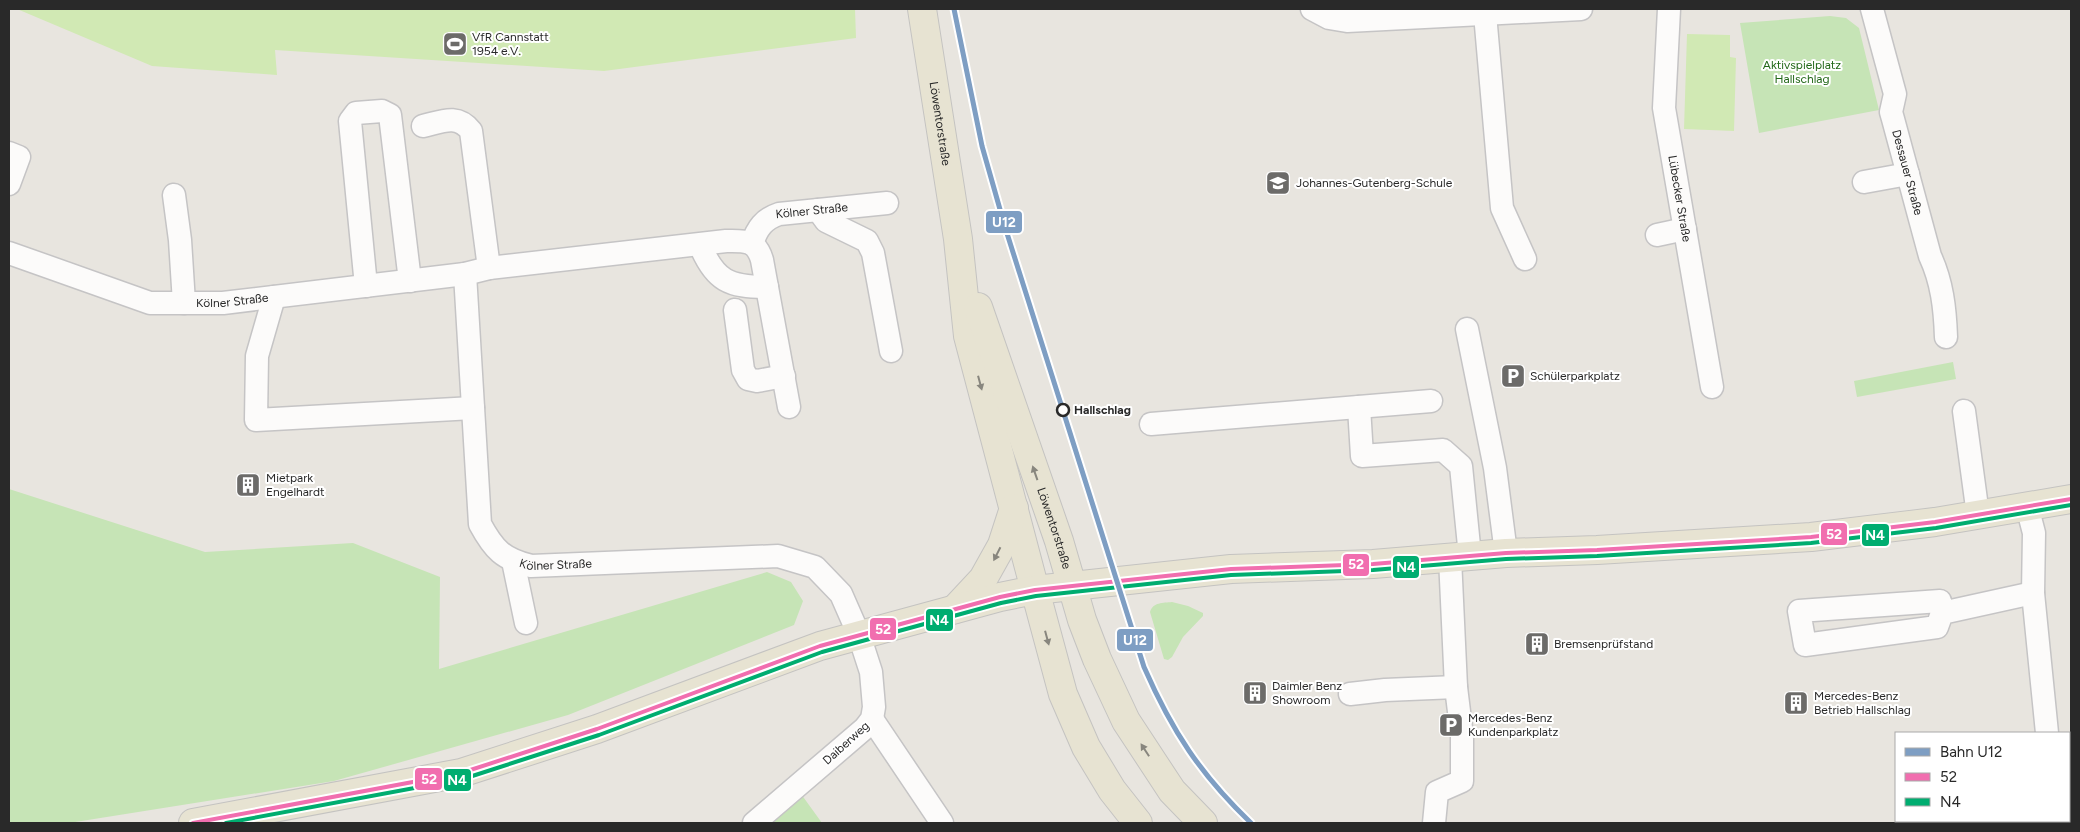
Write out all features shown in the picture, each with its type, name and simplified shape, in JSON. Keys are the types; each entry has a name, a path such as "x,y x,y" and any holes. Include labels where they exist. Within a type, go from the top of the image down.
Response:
{"main road":[{"name":"Löwentorstraße","path":"922,9 958,239 968,336 1035,590 1063,694 1086,747 1112,790 1138,823"},
{"name":"Löwentorstraße","path":"958,239 986,334 1059,541 1082,620 1097,659 1126,721 1172,791 1203,823"},
{"path":"193,823 242,819 461,773 597,729 811,650 1000,597 1035,590 1230,569 1373,564 1506,552 1597,550 1811,537 1935,522 2071,499"},
{"path":"955,610 988,572 1002,544 1014,508"}],"street":[{"path":"1312,9 1329,18 1347,21 1581,9"},
{"name":"Lübecker Straße","path":"1669,9 1664,108 1712,387"},
{"name":"Dessauer Straße","path":"1872,9 1895,94 1891,112 1930,256 1938,272 1945,309 1946,337"},
{"path":"1485,14 1502,208 1525,259"},
{"path":"366,286 350,121 356,113 382,110 390,116 410,281"},
{"path":"423,126 459,120 470,131 489,268"},
{"path":"9,153 19,157 9,184"},
{"path":"1864,182 1908,174"},
{"path":"174,195 180,240 184,303"},
{"name":"Kölner Straße","path":"9,253 150,302 223,304 465,274 489,268 726,242 752,244 760,226 768,218 779,214 887,203"},
{"path":"818,210 826,221 868,241 873,253 891,351"},
{"path":"1657,235 1685,229"},
{"path":"752,244 760,252 790,407"},
{"path":"700,245 706,260 716,273 733,284 747,287 767,287"},
{"name":"Kölner Straße","path":"465,274 480,524 491,544 512,561 531,566 778,556 815,567 841,594 859,635"},
{"path":"274,297 257,356 256,420 473,408"},
{"path":"735,310 743,370 748,379 757,381 784,376"},
{"path":"1467,330 1495,468 1506,552"},
{"path":"1151,424 1431,401"},
{"path":"1359,407 1362,456 1443,450 1461,466 1456,687 1462,736 1462,781 1437,792 1434,823"},
{"path":"1964,411 1978,514"},
{"path":"2027,506 2034,533 2033,593 2047,732"},
{"path":"512,561 526,623"},
{"path":"1942,613 2033,593"},
{"path":"1940,601 1942,613 1937,628 1805,645 1799,611 1940,601"},
{"name":"Daiberweg","path":"754,823 865,728 872,719 874,707 872,672 859,635"},
{"path":"1350,694 1385,690 1456,687"},
{"path":"872,719 942,823"}],"green space":[{"name":"VfR Cannstatt 1954 e.V.","path":"17,9 855,9 856,38 604,71 275,50 277,75 152,66"},
{"name":"Aktivspielplatz Hallschlag","path":"1830,16 1846,18 1859,28 1879,110 1759,133 1740,23"},
{"path":"1687,34 1730,35 1730,57 1736,58 1734,131 1684,129"},
{"path":"1953,362 1956,379 1857,397 1854,381"},
{"path":"9,489 205,552 353,543 440,577 439,669 767,572 791,582 803,601 794,625 568,715 334,781 69,823 9,823"},
{"path":"1172,602 1188,606 1203,613 1203,616 1183,637 1172,657 1168,660 1164,659 1150,612 1153,606"},
{"path":"796,787 822,823 759,823"}],"rail line":[{"name":"U12","path":"954,9 982,146 1005,227 1144,667 1165,711 1189,751 1217,787 1251,823"}],"transit line":[{"name":"52","path":"193,823 461,773 597,729 820,646 1000,597 1035,590 1231,569 1373,564 1506,553 1597,550 1811,537 1935,522 2071,499"},
{"name":"N4","path":"226,823 463,779 599,735 822,652 1001,603 1036,596 1231,575 1373,570 1506,559 1597,556 1811,543 1936,528 2071,505"}],"place":[{"name":"VfR Cannstatt 1954 e.V.","path":"455,44"},
{"name":"Johannes-Gutenberg-Schule","path":"1278,183"},
{"name":"Schülerparkplatz","path":"1513,376"},
{"name":"Hallschlag","path":"1063,410"},
{"name":"Mietpark Engelhardt","path":"248,485"},
{"name":"Bremsenprüfstand","path":"1537,644"},
{"name":"Daimler Benz Showroom","path":"1255,693"},
{"name":"Mercedes-Benz Betrieb Hallschlag","path":"1796,703"},
{"name":"Mercedes-Benz Kundenparkplatz","path":"1451,725"}]}
